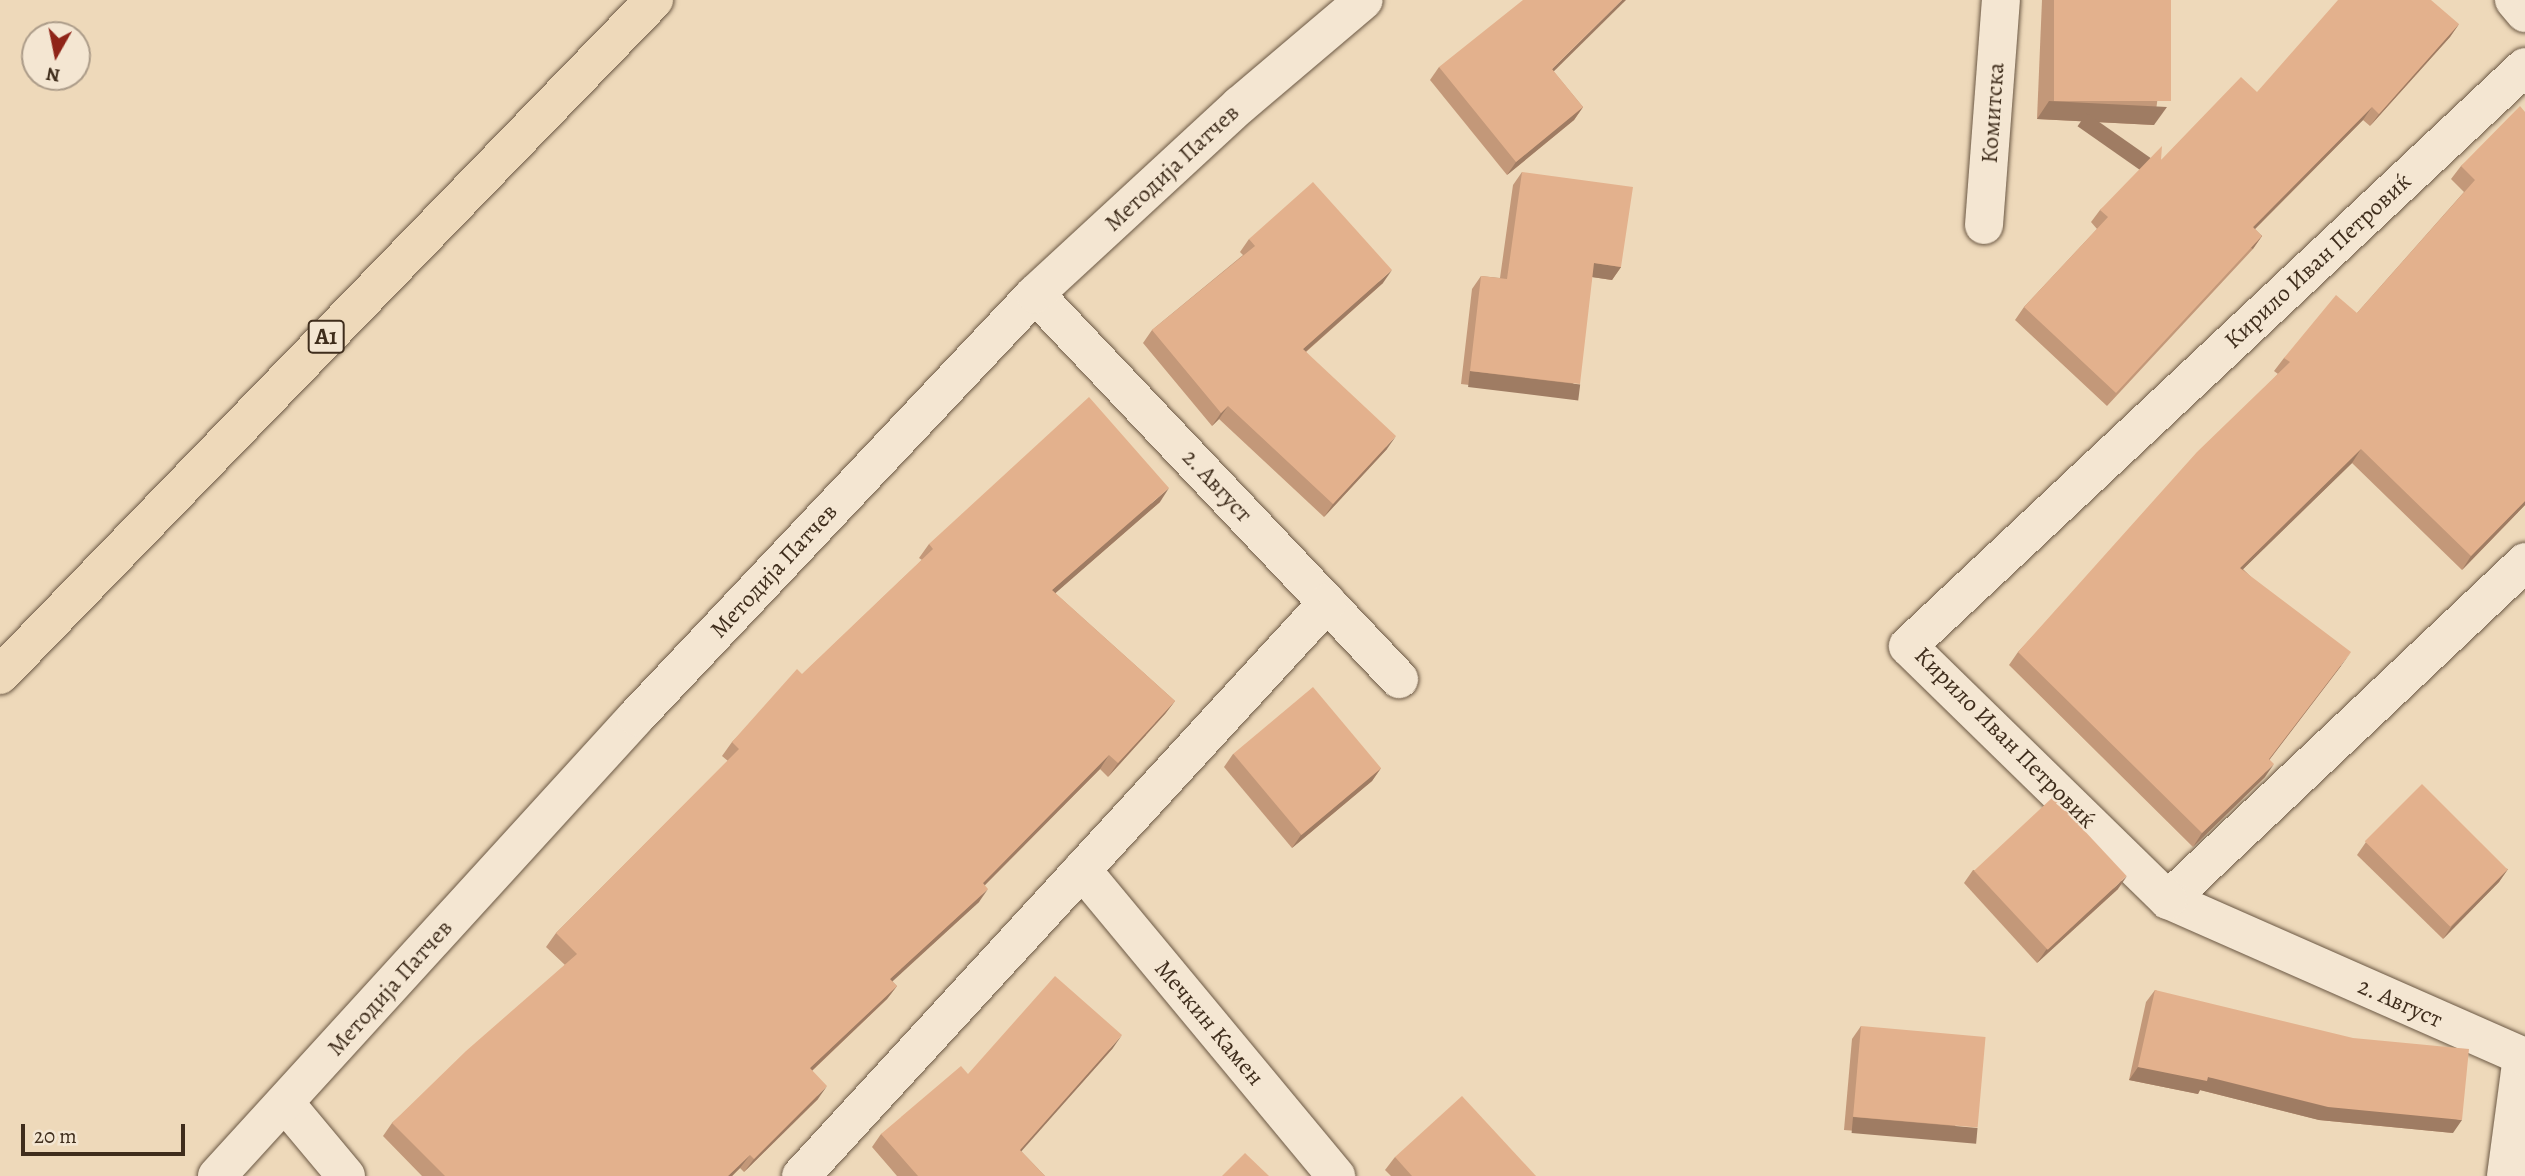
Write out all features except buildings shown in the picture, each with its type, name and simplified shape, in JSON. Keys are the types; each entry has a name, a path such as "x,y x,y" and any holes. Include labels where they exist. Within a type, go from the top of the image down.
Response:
{"main road":[{"name":"A1","path":"0,676 654,0"}],"street":[{"name":"Методиjа Патчев","path":"217,1176 636,717 1035,294 1240,105 1364,0"},
{"name":"Комитска","path":"1984,225 2001,0"},
{"path":"2514,0 2525,13"},
{"name":"Кирило Иван Петровиќ","path":"2168,900 1908,646 2525,67"},
{"name":"2. Август","path":"1035,294 1399,679"},
{"path":"2168,900 2525,562"},
{"path":"819,1169 1082,870 1327,603"},
{"name":"Мечкин Камен","path":"1082,870 1336,1176"},
{"name":"2. Август","path":"2168,900 2522,1056 2506,1176"},
{"path":"285,1103 346,1176"}]}
